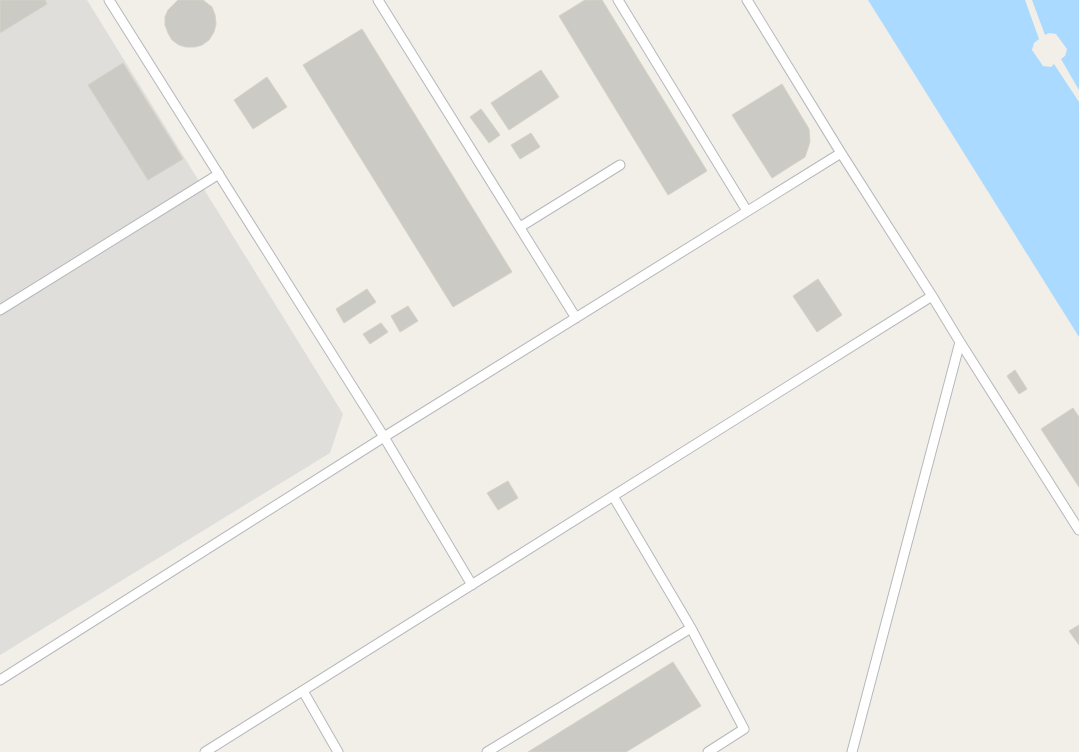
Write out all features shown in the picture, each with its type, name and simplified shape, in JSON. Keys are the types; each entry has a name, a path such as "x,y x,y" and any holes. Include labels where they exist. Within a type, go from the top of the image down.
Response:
{"lane":[{"path":"109,0 384,437 472,585"},
{"path":"378,0 576,318"},
{"path":"618,0 747,211"},
{"path":"746,0 1079,530"},
{"path":"0,680 384,437 841,152"},
{"path":"520,227 620,165"},
{"path":"0,310 219,174"},
{"path":"205,752 932,296"},
{"path":"852,752 960,342"},
{"path":"613,496 691,628 744,729 708,752"},
{"path":"487,752 691,628"},
{"path":"303,691 338,752"}],"shaded area":[{"path":"0,0 87,0 343,414 330,453 0,655"}],"water":[{"path":"868,0 1079,0 1079,337"}],"pier":[{"path":"1025,0 1032,0 1045,35 1049,33 1056,34 1067,49 1065,56 1061,59 1079,90 1079,102 1054,64 1051,67 1043,66 1032,50 1034,43 1039,39"}],"building":[{"path":"0,0 45,0 47,4 0,33"},
{"path":"178,0 203,0 212,7 216,24 214,32 209,40 202,45 186,47 179,45 172,40 168,33 165,17 168,10"},
{"path":"585,0 602,0 707,171 668,195 559,16"},
{"path":"362,29 512,272 453,307 303,65"},
{"path":"123,63 183,159 148,180 88,85"},
{"path":"541,70 559,97 509,130 491,103"},
{"path":"267,77 287,107 253,129 234,100"},
{"path":"782,84 809,129 810,142 805,157 772,178 732,115"},
{"path":"481,109 500,135 489,143 470,117"},
{"path":"531,133 540,147 520,159 511,145"},
{"path":"818,279 842,315 817,332 793,296"},
{"path":"367,289 376,302 344,323 336,309"},
{"path":"408,306 418,321 400,332 391,316"},
{"path":"381,323 388,332 370,344 363,334"},
{"path":"1015,370 1027,389 1019,394 1007,376"},
{"path":"1073,408 1079,417 1079,487 1041,429"},
{"path":"508,481 518,498 498,510 487,493"},
{"path":"1079,625 1079,645 1069,631"},
{"path":"673,662 701,706 626,752 528,752"}]}
